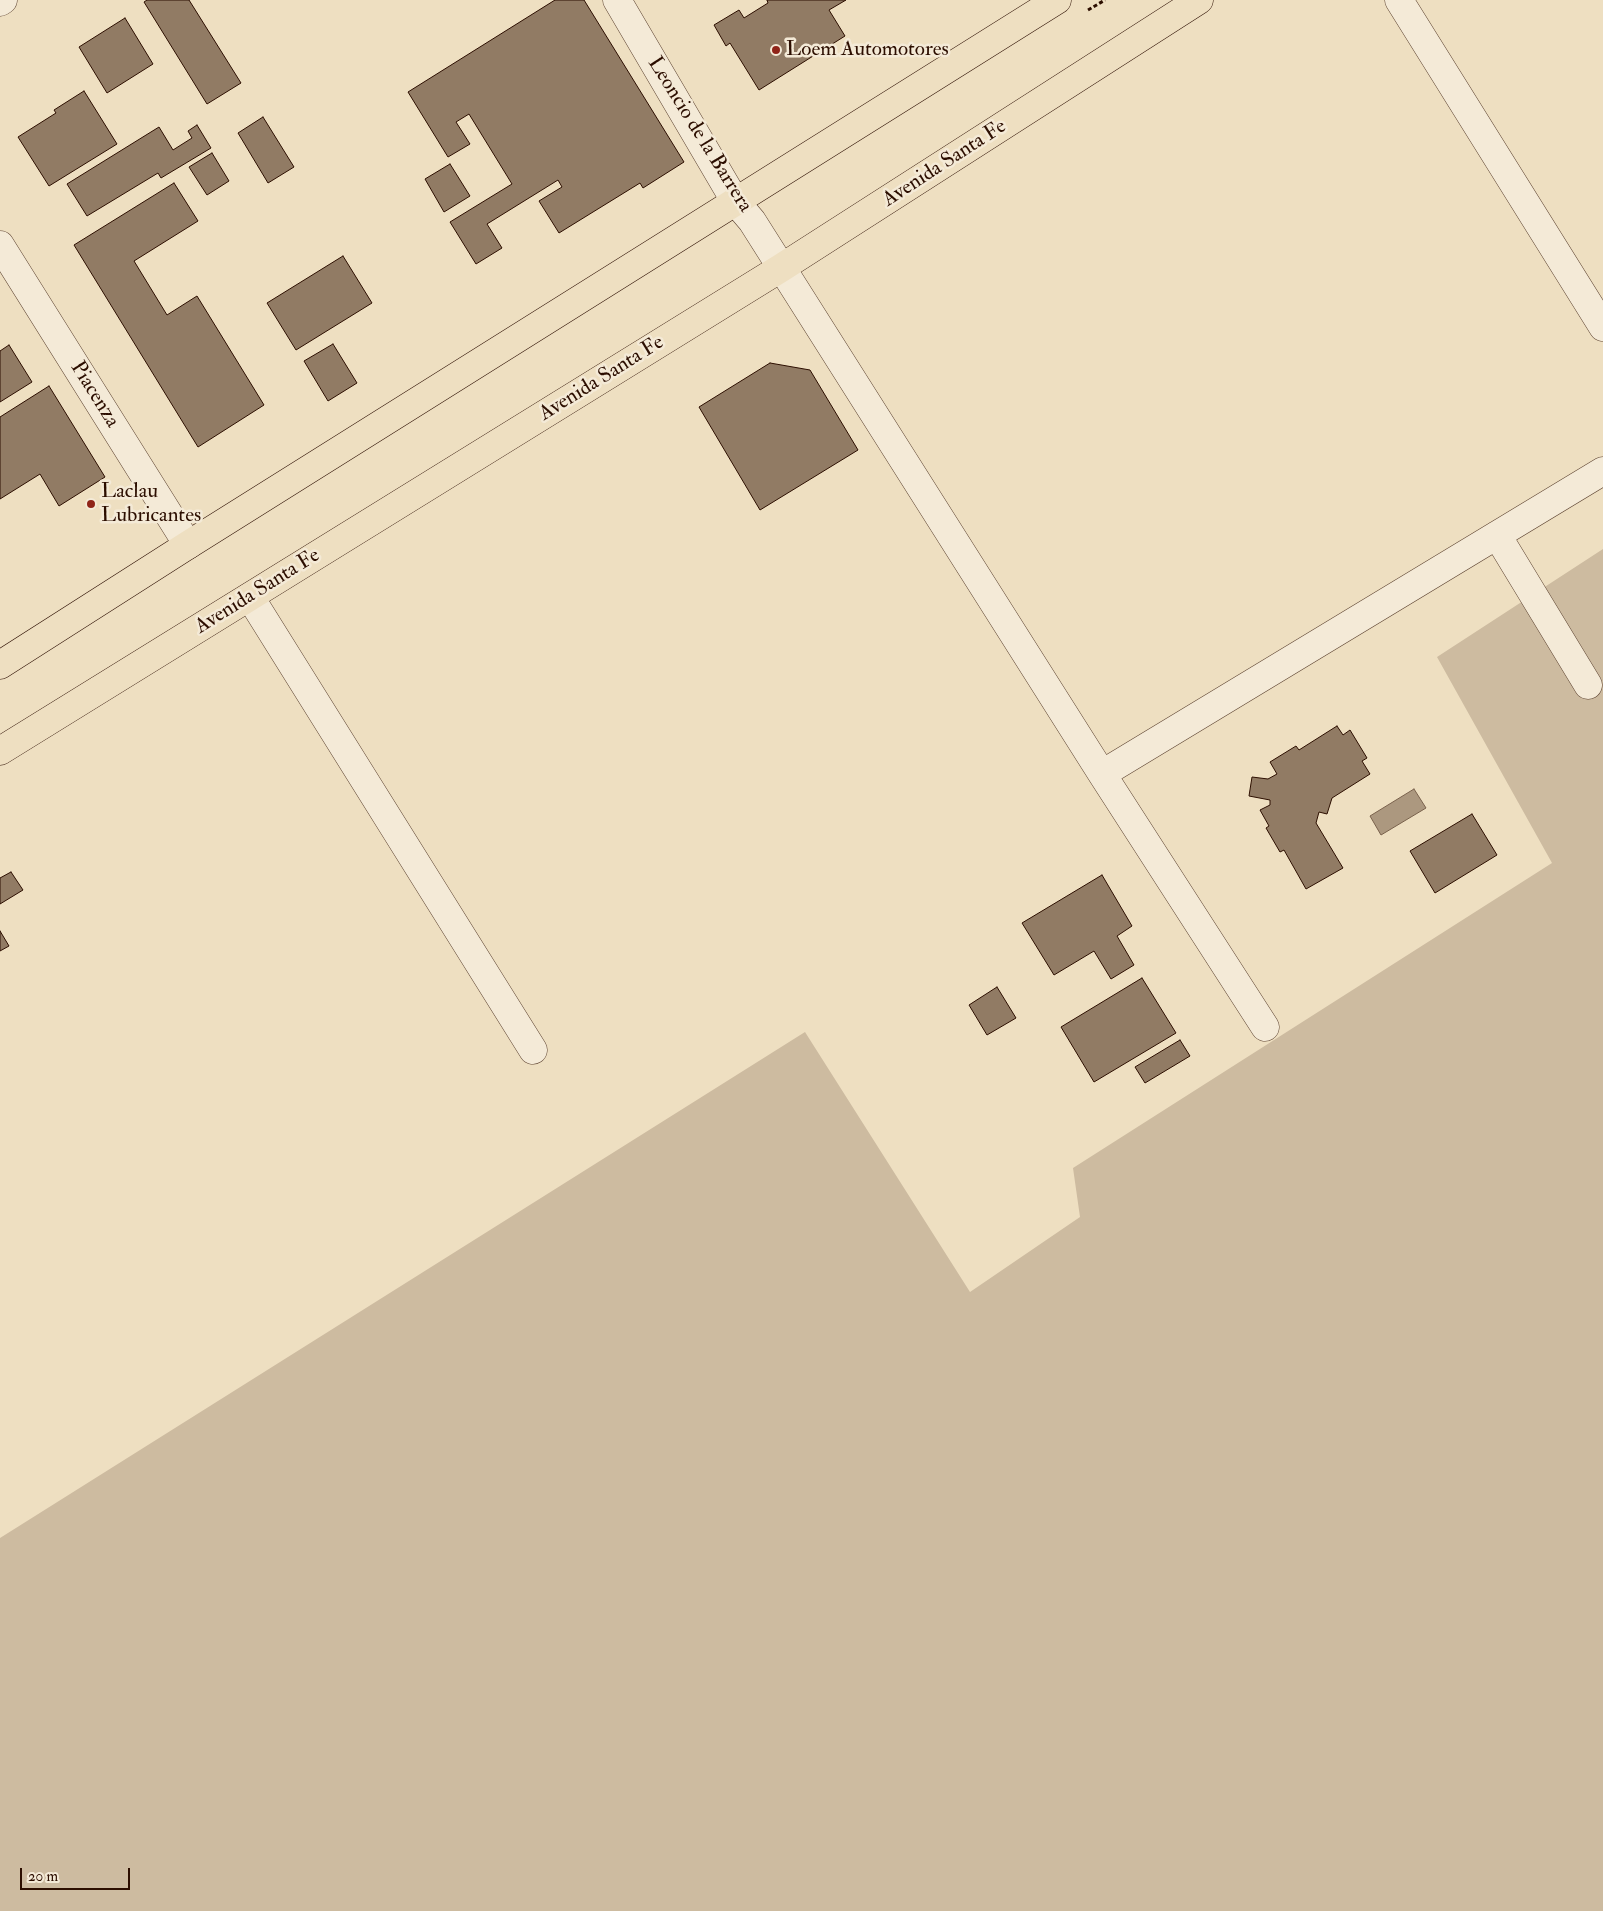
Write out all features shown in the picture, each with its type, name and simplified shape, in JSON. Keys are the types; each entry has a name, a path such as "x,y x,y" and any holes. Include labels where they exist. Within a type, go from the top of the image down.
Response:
{"main road":[{"path":"0,666 188,545 1057,0"},
{"name":"Avenida Santa Fe","path":"0,751 782,268 1199,0"}],"street":[{"name":"Leoncio de la Barrera","path":"617,0 735,201 752,221 1102,774 1265,1027"},
{"path":"1399,0 1603,327"},
{"name":"Piacenza","path":"0,245 188,545"},
{"path":"1102,774 1603,471"},
{"path":"1497,535 1588,685"},
{"path":"250,597 533,1050"}],"shaded area":[{"path":"1603,549 1603,1911 0,1911 0,1538 805,1032 970,1292 1080,1217 1073,1168 1552,863 1437,657"},
{"path":"1414,789 1426,808 1381,835 1370,816"}],"building":[{"path":"147,0 189,0 241,83 207,104 144,2"},
{"path":"555,0 584,0 684,162 643,188 640,183 559,233 539,201 562,187 558,180 487,224 502,248 476,264 450,222 512,184 469,114 456,122 470,144 448,157 408,92"},
{"path":"767,0 846,0 829,10 845,36 759,90 730,43 726,46 714,25 739,10 744,18 768,3"},
{"path":"125,18 153,64 107,93 79,47"},
{"path":"84,91 117,144 49,186 18,137 56,113 54,110"},
{"path":"263,117 294,167 268,183 238,133"},
{"path":"197,125 211,148 161,178 158,173 87,216 67,184 159,127 173,150 192,138 188,131"},
{"path":"212,153 229,181 207,195 189,167"},
{"path":"450,164 470,196 444,212 425,179"},
{"path":"174,183 198,221 134,261 167,315 197,296 264,405 198,447 74,245"},
{"path":"343,256 372,303 296,350 267,303"},
{"path":"333,344 357,383 328,401 304,361"},
{"path":"9,345 32,382 0,402 0,351"},
{"path":"770,363 810,370 858,450 760,510 699,407"},
{"path":"49,386 105,477 59,506 40,474 0,499 0,417"},
{"path":"1337,726 1343,735 1350,730 1367,758 1362,761 1370,774 1332,798 1327,814 1319,812 1316,823 1343,868 1306,889 1284,850 1280,852 1266,828 1269,826 1260,810 1270,805 1270,800 1249,796 1252,777 1268,779 1277,774 1270,762 1296,746 1299,750"},
{"path":"1472,814 1497,855 1435,893 1410,851"},
{"path":"11,872 23,890 0,904 0,878"},
{"path":"1102,875 1132,926 1117,936 1134,965 1111,979 1094,951 1054,975 1022,923"},
{"path":"0,931 9,946 0,951"},
{"path":"1142,978 1176,1033 1094,1082 1061,1027"},
{"path":"997,987 1016,1018 987,1035 969,1005"},
{"path":"1180,1040 1190,1056 1145,1083 1135,1067"}],"place":[{"name":"Loem Automotores","path":"776,50"},
{"name":"Laclau Lubricantes","path":"91,504"}]}
